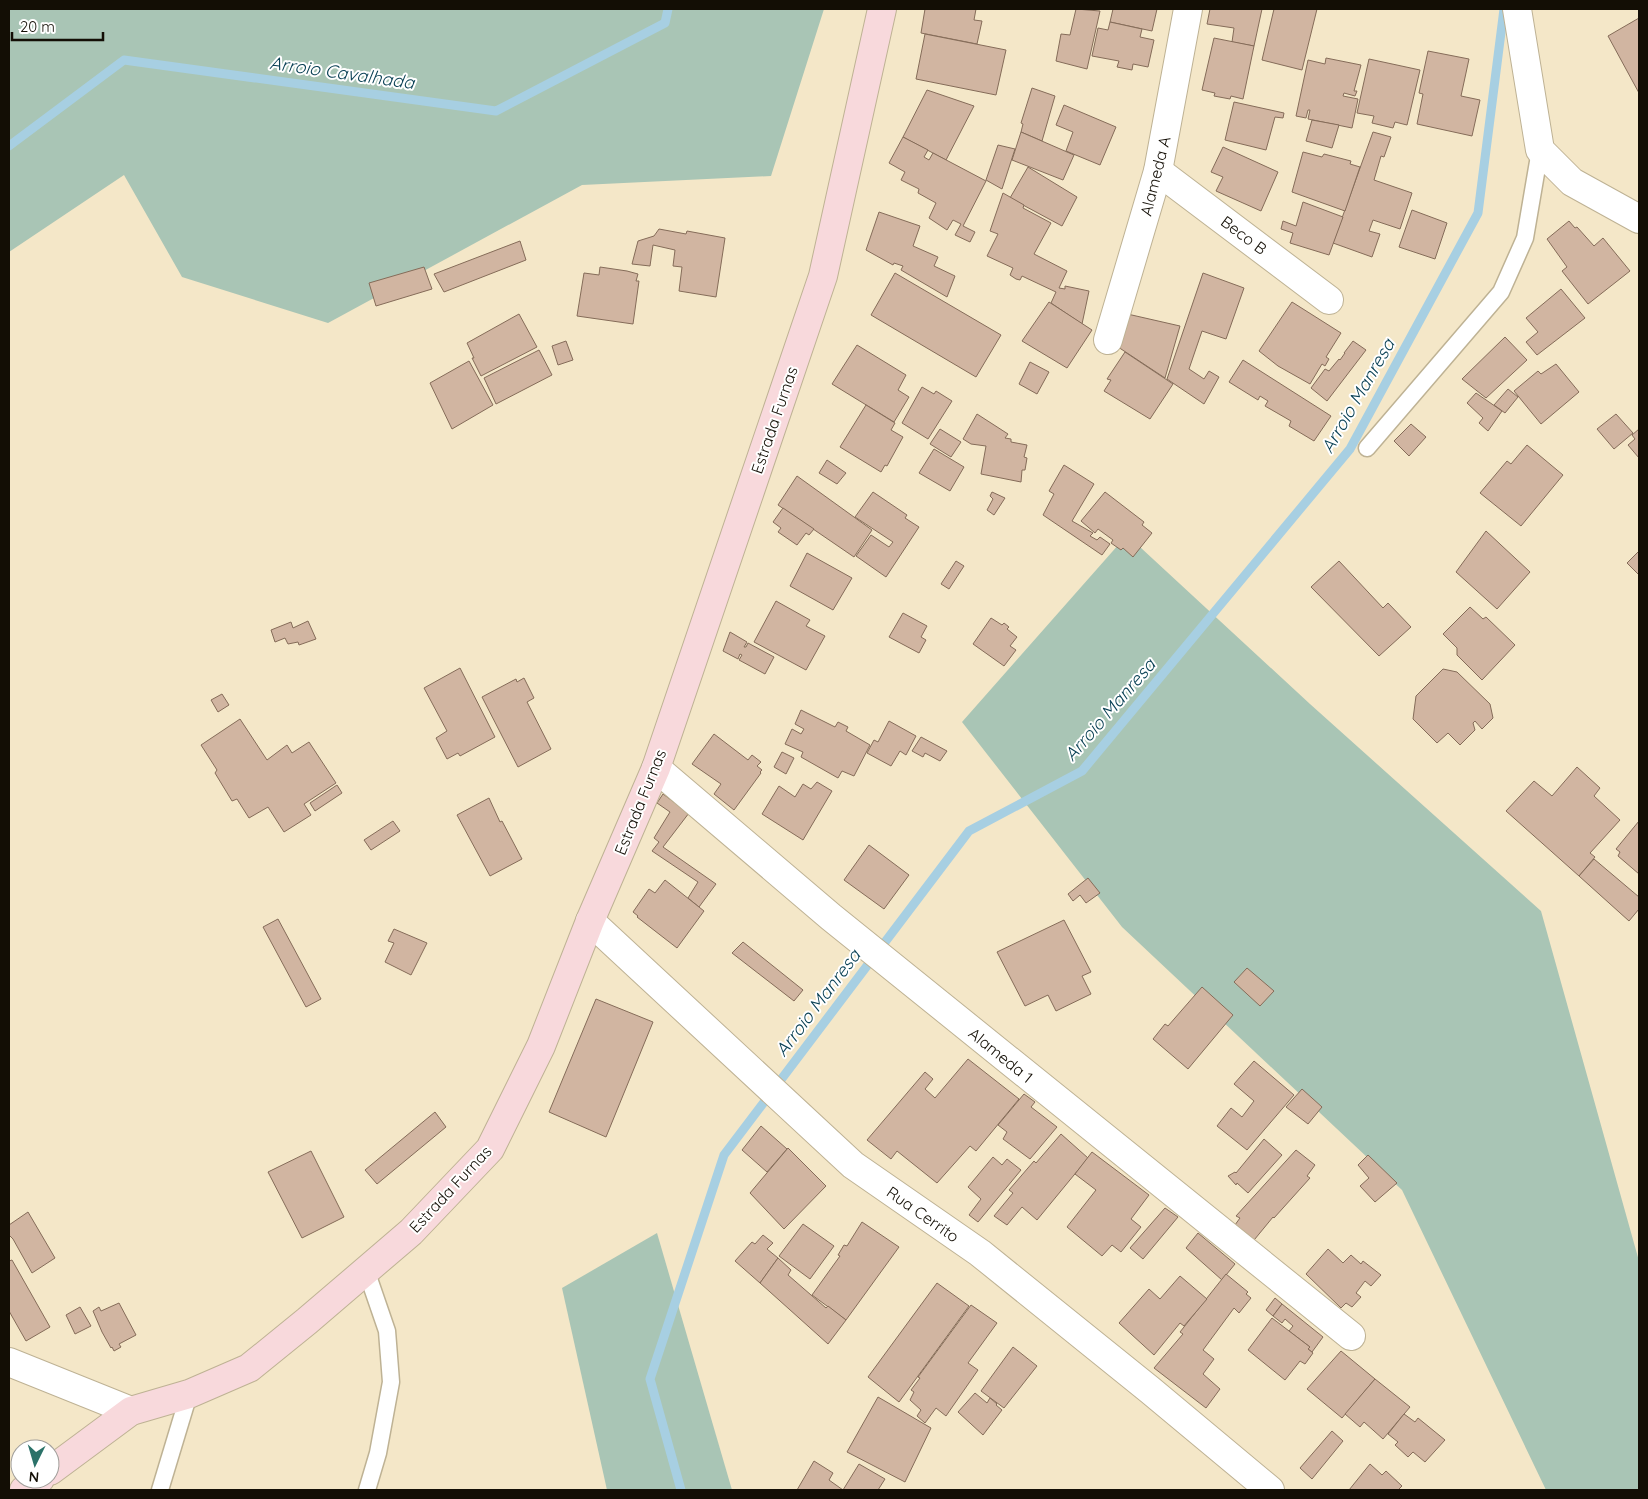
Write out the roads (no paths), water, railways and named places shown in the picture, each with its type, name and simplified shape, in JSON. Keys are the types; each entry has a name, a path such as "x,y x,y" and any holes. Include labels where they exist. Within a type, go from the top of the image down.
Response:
{"street":[{"name":"Estrada Furnas","path":"131,1411 189,1394 249,1368 411,1232 490,1149 541,1046 590,921 656,768 823,276 882,9"},
{"name":"Alameda A","path":"1108,340 1158,170 1188,9"},
{"path":"1517,9 1540,150 1572,182 1639,219"},
{"name":"Beco B","path":"1158,170 1329,300"},
{"name":"Alameda 1","path":"656,768 830,917 1351,1336"},
{"name":"Rua Cerrito","path":"590,921 853,1165 980,1253 1270,1490"},
{"path":"9,1362 131,1411"},
{"path":"60,1464 131,1411"}],"lane":[{"path":"1367,448 1501,292 1525,238 1540,150"},
{"path":"366,1270 387,1331 390,1382 378,1453 367,1490"},
{"path":"160,1490 189,1394"}],"waterway":[{"name":"Arroio Cavalhada","path":"9,146 124,60 496,111 665,23 668,9"},
{"name":"Arroio Manresa","path":"681,1490 650,1379 724,1155 969,831 1082,771 1350,449 1478,213 1504,9"}]}
